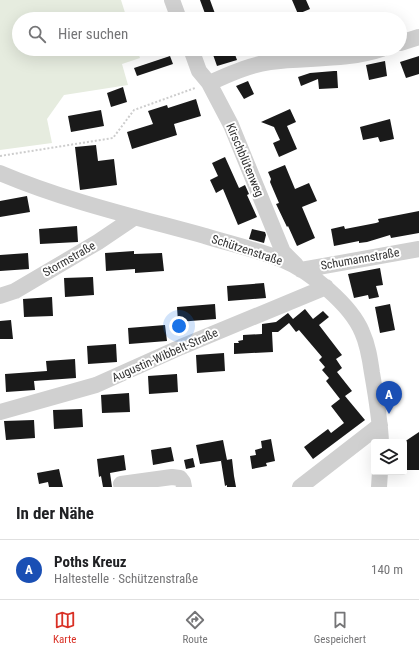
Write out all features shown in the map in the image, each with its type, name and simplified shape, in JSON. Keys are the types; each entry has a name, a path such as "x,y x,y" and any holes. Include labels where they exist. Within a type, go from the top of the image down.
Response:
{"street":[{"path":"172,0 176,12"},
{"path":"407,41 419,37"},
{"name":"Kirschblütenweg","path":"194,56 199,71 209,83 231,125 283,252 302,270"},
{"path":"209,83 240,70 269,62 341,58 351,56"},
{"name":"Schützenstraße","path":"0,173 26,184 284,260 302,270 326,287 343,305 362,331 368,351 379,410 381,439"},
{"name":"Stormstraße","path":"0,296 15,291 98,242 135,217"},
{"name":"Schumannstraße","path":"302,270 419,249"},
{"name":"Augustin-Wibbelt-Straße","path":"0,412 96,385 182,347 326,287"},
{"path":"300,487 380,425"},
{"path":"379,487 380,475"},
{"path":"121,484 172,477 180,478 184,487"}],"path":[{"path":"0,156 113,138 134,110 209,83"}],"shaded area":[{"path":"0,0 121,0 125,12 12,12 12,56 139,56 140,58 122,64 128,85 64,95 47,119 52,143 0,150"}],"building":[{"path":"200,0 210,0 214,12 204,12"},
{"path":"292,0 306,0 310,9 303,12 297,12"},
{"path":"170,56 173,64 137,76 134,68"},
{"path":"213,56 236,56 237,60 217,66"},
{"path":"419,56 419,74 406,78 400,62"},
{"path":"385,61 387,76 369,80 366,65"},
{"path":"337,71 338,88 319,89 318,79 301,86 298,77 310,73"},
{"path":"248,81 254,94 244,99 236,86"},
{"path":"123,87 127,102 111,107 107,93"},
{"path":"196,99 201,116 174,124 177,135 132,149 127,132 153,124 148,111 167,105 168,108"},
{"path":"290,109 296,122 287,126 297,149 279,157 273,143 280,140 274,127 261,122"},
{"path":"101,110 104,126 71,132 68,116"},
{"path":"390,119 394,139 380,142 378,137 363,140 360,127"},
{"path":"96,145 98,161 114,159 117,185 80,190 75,147"},
{"path":"225,157 239,188 245,185 249,194 247,195 257,217 238,225 223,189 216,193 210,180 218,176 212,163"},
{"path":"285,165 295,189 309,183 317,201 302,207 315,238 297,246 276,204 279,203 270,182 271,179 268,172"},
{"path":"27,196 30,212 0,217 0,201"},
{"path":"419,211 419,233 391,238 390,235 367,242 359,243 359,241 334,246 331,229 344,226 345,229 376,223 379,222 378,219"},
{"path":"77,226 78,242 40,244 39,229"},
{"path":"252,229 265,232 266,235 264,243 249,239"},
{"path":"134,251 134,254 162,253 164,271 135,273 135,269 106,271 105,253"},
{"path":"28,253 29,269 0,271 0,255"},
{"path":"380,268 383,285 376,286 379,297 369,299 368,295 354,298 348,274"},
{"path":"93,277 94,295 65,297 64,278"},
{"path":"264,283 266,298 228,301 227,286"},
{"path":"52,297 53,316 24,317 23,299"},
{"path":"215,304 216,319 178,322 177,307"},
{"path":"390,304 395,330 380,333 375,307"},
{"path":"305,309 313,319 323,311 329,317 319,325 342,355 336,359 342,368 337,372 352,391 345,396 365,420 313,459 304,447 328,429 331,433 344,423 331,406 340,399 326,381 329,378 322,370 325,367 319,360 322,357 299,330 296,332 289,323 278,332 272,332 273,352 234,354 234,343 239,343 238,341 243,340 243,335 262,334 262,324 276,322 288,313 293,319"},
{"path":"11,320 13,339 0,339 0,321"},
{"path":"165,325 167,341 129,344 128,328"},
{"path":"116,344 117,362 88,364 87,346"},
{"path":"224,353 225,371 197,373 196,355"},
{"path":"75,359 76,378 34,381 35,390 6,392 5,374 47,371 46,361"},
{"path":"177,374 178,392 149,394 148,376"},
{"path":"129,393 130,412 102,413 101,395"},
{"path":"82,409 83,427 54,429 53,410"},
{"path":"34,420 35,438 6,440 4,421"},
{"path":"419,432 419,470 407,470 407,440"},
{"path":"271,439 275,461 266,463 267,466 252,469 250,456 256,455 255,450 262,448 261,441"},
{"path":"223,440 227,460 200,464 196,445"},
{"path":"171,447 174,461 153,465 151,450"},
{"path":"124,455 126,470 110,473 112,487 103,487 101,476 99,477 97,459"},
{"path":"193,458 195,467 186,469 184,460"},
{"path":"232,459 236,487 227,487 227,485 225,486 221,461"},
{"path":"59,469 63,487 49,487 48,482 39,484 37,473"}],"place":[{"name":"Poths Kreuz","path":"389,414"}]}
